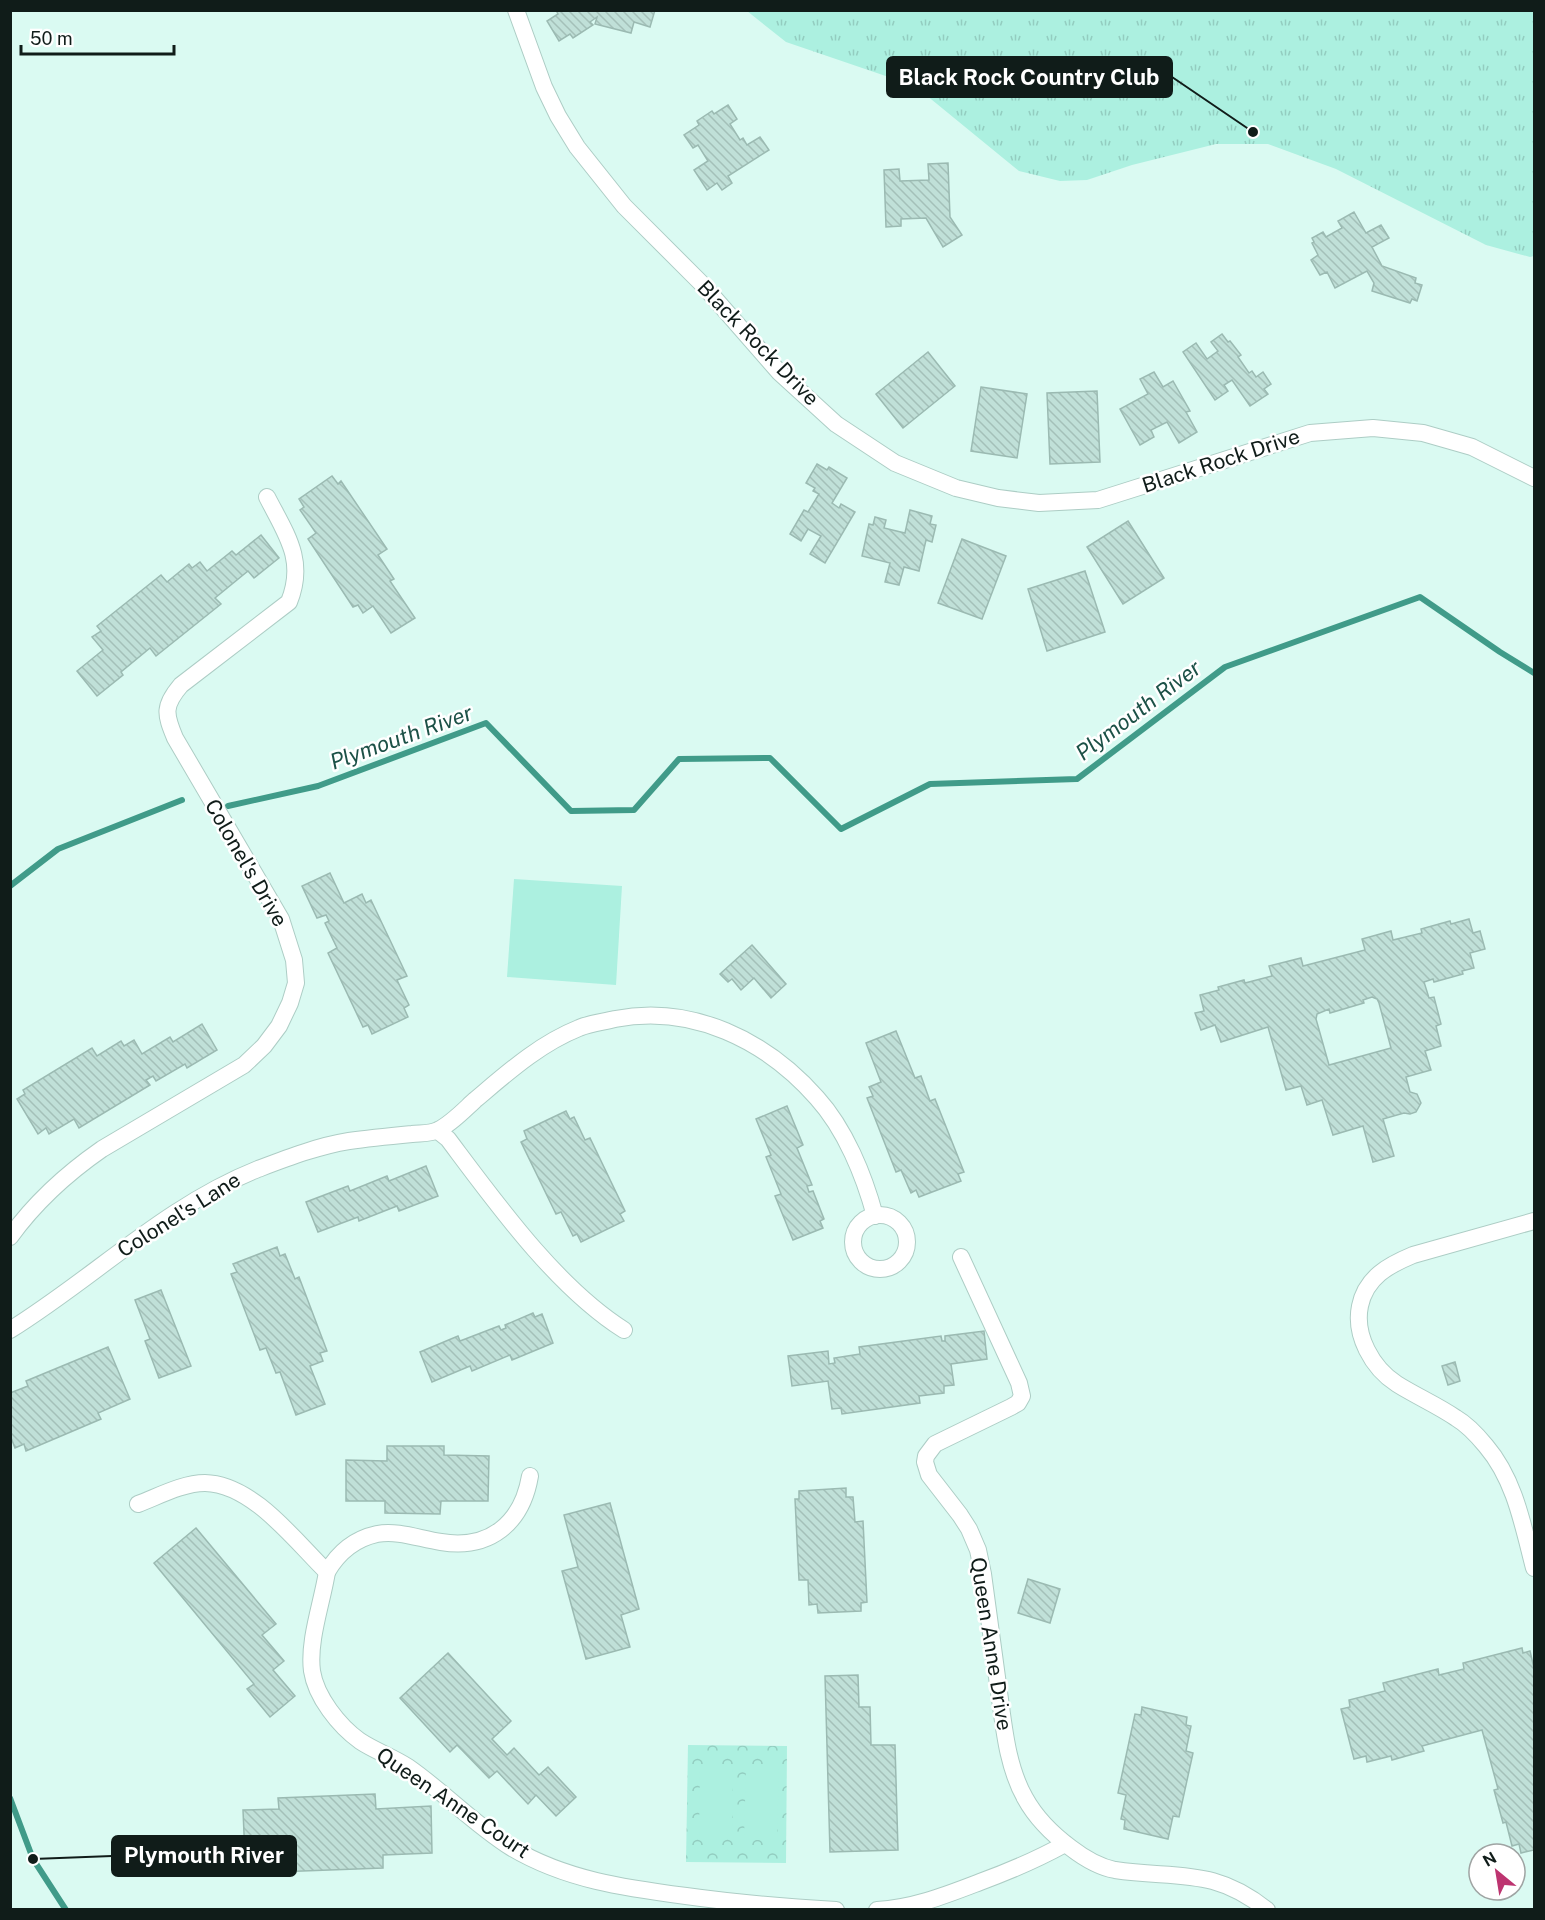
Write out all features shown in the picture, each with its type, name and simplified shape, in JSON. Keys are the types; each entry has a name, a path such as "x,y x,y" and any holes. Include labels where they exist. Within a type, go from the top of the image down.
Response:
{"street":[{"name":"Black Rock Drive","path":"516,10 544,87 558,116 577,147 624,206 703,285 779,372 836,424 895,463 956,488 998,498 1039,503 1098,500 1310,433 1373,428 1423,433 1472,447 1534,478"},
{"name":"Colonel's Drive","path":"10,1237 39,1201 81,1164 102,1149 243,1065 264,1046 279,1026 290,1003 296,983 294,960 281,919 175,738 168,720 167,708 170,698 181,685 289,602 296,586 296,559 291,544 267,497"},
{"path":"624,1330 592,1306 552,1268 448,1139 438,1131 519,1063 580,1028 626,1017 654,1016 705,1022 742,1038 785,1066 818,1099 844,1139 870,1198 875,1216"},
{"name":"Colonel's Lane","path":"10,1330 184,1207 236,1179 310,1151 345,1142 438,1131"},
{"path":"1534,1221 1413,1255 1382,1270 1362,1296 1359,1328 1365,1346 1383,1372 1395,1383 1457,1418 1473,1431 1494,1456 1515,1501 1534,1568"},
{"name":"Queen Anne Drive","path":"961,1257 1019,1383 1022,1396 1018,1403 1011,1407 934,1444 925,1462 934,1482 964,1522 978,1551 1007,1747 1018,1785 1042,1823 1065,1844 1090,1861 1113,1870 1193,1876 1221,1882 1240,1891 1267,1910"},
{"name":"Queen Anne Court","path":"530,1476 521,1507 508,1525 490,1537 469,1542 444,1543 403,1534 378,1534 355,1541 335,1558 327,1572 313,1641 312,1671 320,1694 338,1720 359,1740 406,1766 512,1847 549,1866 585,1880 757,1905 836,1910"},
{"path":"138,1504 183,1487 206,1483 239,1491 258,1503 327,1572"},
{"path":"877,1910 937,1899 1034,1861 1065,1844"}],"green space":[{"path":"747,11 1534,11 1534,256 1530,257 1486,245 1336,169 1268,144 1216,144 1132,165 1087,180 1060,181 1019,171 915,86 786,42"},
{"path":"514,879 622,886 616,985 507,977"},
{"path":"688,1745 787,1746 786,1863 686,1862"},
{"path":"700,1766 733,1766 732,1839 699,1839"},
{"path":"746,1767 779,1767 777,1840 744,1840"}],"building":[{"path":"556,10 655,10 650,27 634,22 631,33 595,24 597,17 590,22 593,25 573,38 570,34 559,41 547,21 558,14"},
{"path":"728,105 737,119 730,124 740,140 743,138 747,145 760,137 769,150 728,176 732,183 722,190 717,183 707,190 694,170 708,161 698,145 693,148 684,135 699,125 697,121 712,111 714,114"},
{"path":"948,163 950,217 962,235 943,247 926,218 901,219 901,226 886,227 884,170 899,169 900,181 929,180 928,164"},
{"path":"1354,212 1366,233 1381,225 1389,238 1372,247 1382,266 1416,278 1415,283 1422,285 1417,301 1412,299 1410,303 1372,291 1374,283 1367,271 1335,288 1327,272 1320,275 1311,260 1318,255 1312,238 1323,232 1326,237 1342,228 1338,221"},
{"path":"1222,334 1241,355 1238,357 1249,373 1252,371 1256,377 1263,372 1271,384 1264,389 1268,394 1250,406 1232,380 1224,385 1228,391 1215,400 1183,352 1196,343 1207,359 1218,351 1211,342"},
{"path":"928,352 955,386 903,428 876,394"},
{"path":"1154,372 1163,387 1173,381 1190,411 1186,412 1197,432 1179,443 1167,422 1151,430 1154,437 1140,445 1120,409 1148,394 1140,379"},
{"path":"981,387 1027,394 1017,458 971,451"},
{"path":"1097,391 1100,462 1050,464 1047,393"},
{"path":"817,464 827,470 829,467 847,478 832,503 839,508 841,504 855,512 825,563 810,554 821,536 808,529 801,541 790,534 804,510 808,512 819,494 813,491 815,488 806,483"},
{"path":"332,476 338,484 341,481 387,549 378,555 394,579 390,581 415,618 391,633 373,606 363,613 358,605 353,607 308,539 316,533 300,510 304,507 299,499"},
{"path":"910,510 932,516 930,524 936,525 932,542 926,540 919,571 904,567 899,585 885,582 890,563 862,556 869,524 873,525 875,517 886,520 884,528 905,533"},
{"path":"1128,521 1164,578 1123,604 1087,547"},
{"path":"261,535 279,558 254,578 248,571 215,598 221,604 156,656 150,648 121,672 123,675 97,696 77,671 103,650 92,637 101,631 97,626 161,575 167,582 189,564 192,568 200,562 207,571 232,551 236,555"},
{"path":"962,539 1006,556 982,619 938,603"},
{"path":"1085,571 1105,632 1047,651 1028,589"},
{"path":"330,873 344,903 362,894 366,903 371,900 407,976 397,980 409,1005 404,1008 408,1017 372,1034 368,1025 363,1027 328,953 337,948 325,923 329,921 326,915 317,918 302,886"},
{"path":"1469,919 1473,933 1480,931 1485,949 1470,953 1474,968 1462,971 1463,974 1434,982 1433,979 1424,982 1429,998 1434,997 1441,1024 1436,1026 1441,1046 1425,1051 1431,1070 1406,1077 1410,1092 1417,1094 1421,1103 1416,1112 1383,1119 1394,1156 1373,1162 1363,1126 1333,1135 1322,1100 1307,1105 1301,1086 1286,1090 1268,1027 1221,1042 1215,1025 1201,1030 1195,1013 1204,1011 1200,995 1219,990 1218,987 1272,976 1269,966 1301,958 1303,966 1365,950 1362,939 1391,931 1393,940 1422,933 1421,929 1450,921 1451,924","holes":["1372,997 1377,999 1391,1048 1329,1065 1316,1019 1317,1014 1329,1009 1330,1013 1364,1003 1363,1000"]},
{"path":"752,945 786,984 771,998 754,978 741,990 732,979 728,982 720,974"},
{"path":"202,1024 217,1050 187,1068 185,1064 156,1081 153,1076 146,1080 150,1085 79,1128 74,1119 49,1134 46,1128 38,1134 17,1099 25,1094 23,1090 92,1048 97,1056 121,1041 124,1046 134,1040 142,1054 170,1037 173,1042"},
{"path":"896,1031 915,1078 921,1076 930,1101 935,1099 964,1172 958,1174 961,1181 919,1197 916,1190 911,1193 901,1170 896,1172 867,1098 873,1096 869,1087 881,1082 866,1043"},
{"path":"787,1106 803,1145 797,1148 812,1185 807,1186 809,1192 813,1191 824,1219 820,1221 823,1228 793,1240 775,1196 781,1194 766,1157 771,1155 756,1119"},
{"path":"566,1111 570,1119 574,1117 585,1140 590,1138 625,1211 620,1214 624,1221 581,1242 577,1234 573,1236 561,1212 556,1214 521,1142 527,1139 524,1131"},
{"path":"426,1166 438,1196 399,1211 397,1206 359,1221 358,1217 318,1232 306,1202 348,1186 350,1191 387,1176 389,1181"},
{"path":"277,1247 280,1256 285,1254 295,1279 299,1277 327,1351 320,1353 323,1361 310,1366 325,1404 296,1415 280,1372 276,1373 266,1348 260,1350 231,1274 237,1272 233,1264"},
{"path":"161,1290 191,1366 159,1378 145,1341 150,1339 135,1300"},
{"path":"533,1313 535,1317 542,1314 553,1343 512,1360 510,1355 472,1371 470,1366 432,1382 420,1352 458,1336 460,1341 499,1326 501,1330 506,1328 505,1325"},
{"path":"984,1331 987,1359 951,1364 954,1385 944,1386 944,1393 919,1396 920,1403 842,1414 841,1408 832,1409 828,1381 792,1386 788,1356 828,1351 829,1364 835,1363 834,1358 860,1354 859,1347 941,1336 942,1341 945,1341 945,1336"},
{"path":"108,1347 130,1399 98,1413 101,1419 26,1451 24,1444 15,1448 10,1435 10,1393 28,1386 26,1381"},
{"path":"1455,1362 1460,1381 1448,1385 1442,1366"},
{"path":"387,1446 444,1446 444,1455 489,1456 488,1501 441,1501 440,1514 385,1513 385,1501 346,1501 346,1460 387,1461"},
{"path":"846,1488 846,1497 853,1497 855,1522 863,1521 867,1602 861,1603 861,1611 818,1613 817,1604 809,1605 808,1580 799,1580 795,1499 799,1499 799,1491"},
{"path":"610,1503 639,1609 621,1615 630,1647 586,1659 562,1571 578,1567 564,1515"},
{"path":"196,1528 276,1624 262,1635 284,1661 273,1670 295,1696 270,1717 247,1689 254,1684 154,1563"},
{"path":"1028,1579 1060,1589 1050,1623 1018,1613"},
{"path":"1522,1648 1523,1653 1530,1651 1534,1668 1534,1850 1527,1852 1527,1842 1511,1842 1494,1790 1498,1789 1482,1730 1422,1746 1424,1751 1392,1760 1391,1756 1367,1762 1366,1756 1354,1759 1341,1709 1350,1707 1349,1700 1385,1691 1383,1683 1438,1669 1439,1675 1464,1669 1463,1663"},
{"path":"448,1653 511,1721 492,1739 507,1755 514,1748 539,1775 548,1767 576,1797 556,1816 536,1795 528,1804 497,1771 489,1778 457,1745 450,1752 400,1698"},
{"path":"858,1675 859,1707 870,1707 871,1745 895,1745 898,1850 830,1852 825,1676"},
{"path":"1142,1707 1187,1717 1186,1725 1191,1726 1186,1751 1193,1753 1179,1817 1173,1816 1168,1839 1124,1829 1125,1820 1121,1819 1126,1795 1118,1793 1135,1714 1141,1715"},
{"path":"375,1794 376,1809 431,1806 432,1853 383,1855 383,1868 276,1872 275,1856 245,1857 243,1810 279,1809 278,1798"}],"waterway":[{"name":"Plymouth River","path":"228,806 318,786 486,723 571,811 634,810 679,759 770,758 841,829 930,784 1077,779 1225,667 1420,597 1534,673"},
{"name":"Plymouth River","path":"10,886 58,849 182,800"},
{"name":"Plymouth River","path":"10,1798 33,1859 66,1910"}],"place":[{"name":"Black Rock Country Club","path":"1253,132"},
{"name":"Plymouth River","path":"33,1859"}]}
